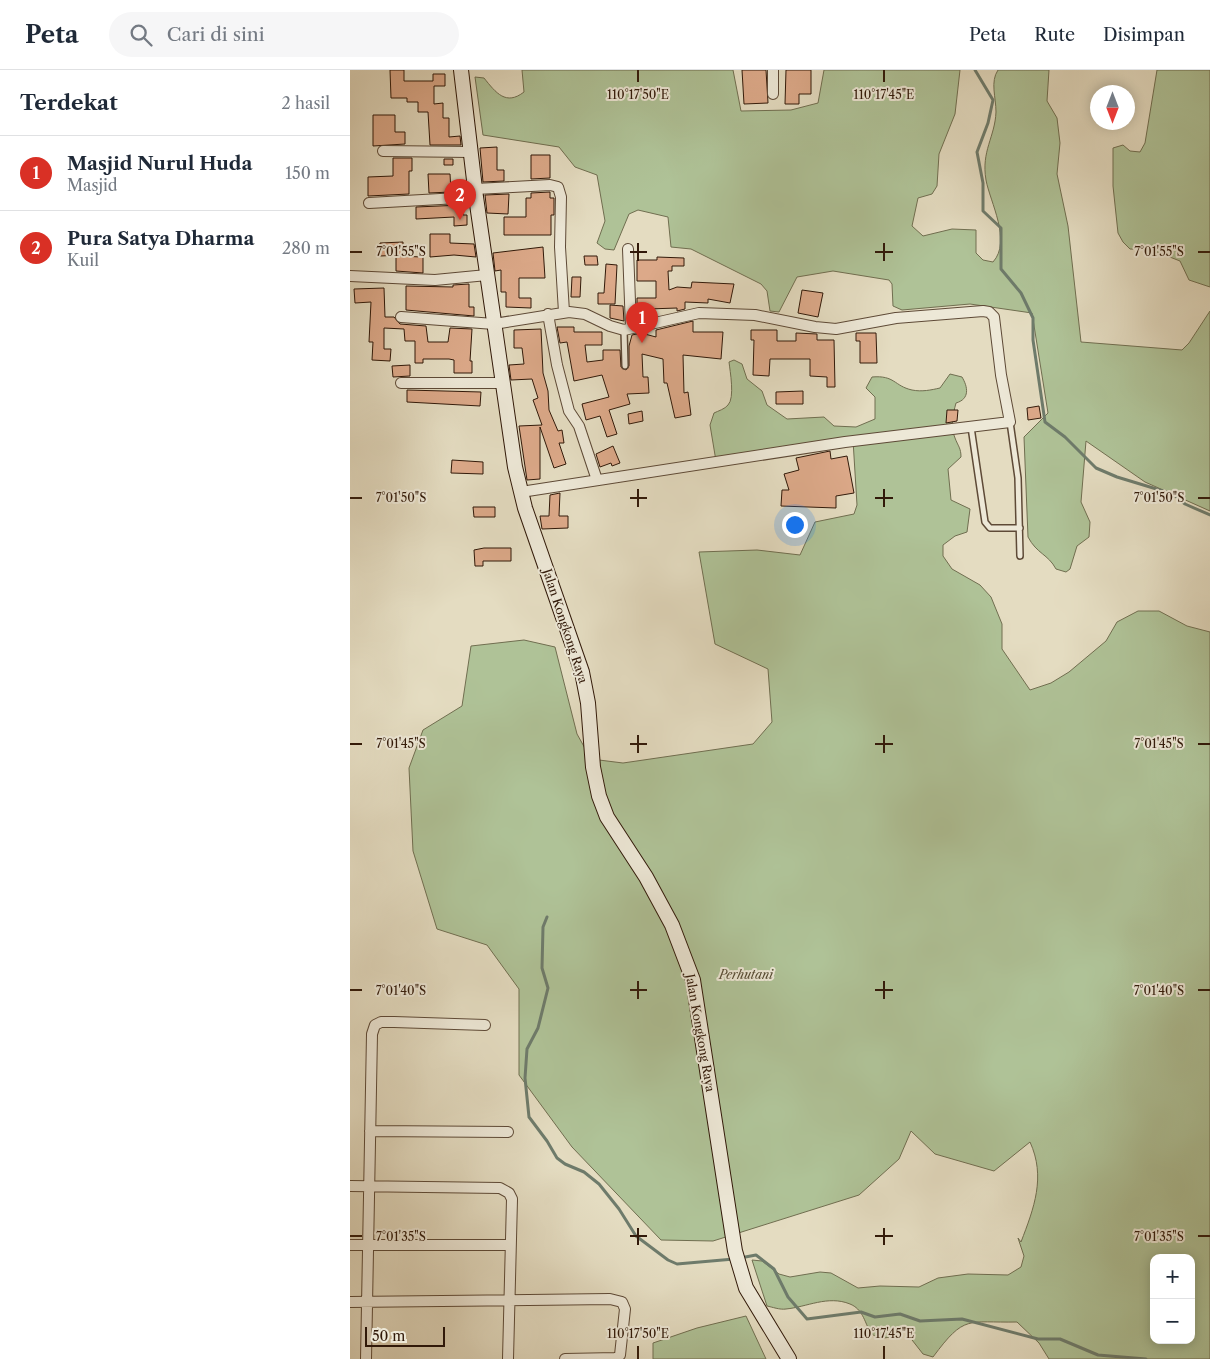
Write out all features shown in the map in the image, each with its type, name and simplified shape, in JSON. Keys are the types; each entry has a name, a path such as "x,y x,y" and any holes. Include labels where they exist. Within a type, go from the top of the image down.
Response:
{"street":[{"name":"Jalan Kongkong Raya","path":"461,70 487,275 521,492 582,672 588,703 593,766 599,796 607,817 646,876 672,926 692,980 737,1258 746,1288 789,1359"},
{"path":"773,70 773,94"},
{"path":"383,151 471,152"},
{"path":"369,203 550,185 558,187 561,197 560,247 564,312"},
{"path":"627,329 628,249"},
{"path":"350,276 435,280 487,275"},
{"path":"401,317 494,324 564,312 584,314 610,326 627,329 699,313 754,315 815,327 836,329 877,320 983,311 989,312 994,317 1001,375 1010,422 845,442 521,492"},
{"path":"548,314 557,364 569,411 579,426 597,480"},
{"path":"400,383 503,383"},
{"path":"366,1359 372,1034 375,1025 381,1022 394,1022 485,1025"},
{"path":"370,1131 508,1132"},
{"path":"350,1186 505,1190 512,1199 508,1359"},
{"path":"350,1245 510,1245"},
{"path":"350,1302 509,1298 610,1299 622,1302 624,1309 620,1355 616,1358 565,1359"}],"lane":[{"path":"625,366 627,329"},
{"path":"1010,422 1018,478 1020,556"},
{"path":"971,426 985,522 990,528 1020,528"}],"green space":[{"path":"522,70 733,70 741,111 791,110 818,103 824,70 960,70 955,114 939,154 937,186 932,194 918,198 912,226 923,236 952,229 976,230 976,253 983,260 993,262 998,253 1000,233 986,180 985,161 996,112 994,80 998,70 1049,70 1047,101 1057,118 1060,143 1057,174 1068,226 1081,342 1182,350 1189,343 1210,311 1210,511 1145,482 1086,441 1081,502 1090,522 1089,537 1077,546 1070,569 1066,572 1056,569 1050,560 1031,543 1028,537 1024,437 1048,413 1032,313 970,304 902,310 893,306 892,284 889,280 833,271 797,277 779,312 770,311 767,291 761,284 691,249 671,247 668,217 638,210 629,214 614,250 605,249 597,243 605,221 597,175 575,167 559,147 483,135 475,77 484,78 497,93 507,98 512,98 524,92"},
{"path":"1157,70 1210,70 1210,287 1189,280 1180,261 1152,250 1130,249 1118,233 1113,186 1113,148 1123,145 1130,151 1140,152 1145,143"},
{"name":"Perhutani","path":"734,360 742,364 747,379 762,391 767,405 787,419 824,417 834,426 856,427 875,419 875,397 866,388 872,377 890,379 906,388 919,391 940,388 950,374 962,377 966,385 966,396 956,403 952,425 961,457 948,469 951,500 970,509 967,532 955,536 943,545 943,556 952,569 980,585 991,597 1002,624 1002,649 1030,690 1051,683 1069,672 1106,641 1117,622 1138,611 1159,611 1187,626 1210,632 1210,1359 1049,1359 1039,1343 1017,1322 977,1322 960,1327 933,1357 923,1354 905,1331 890,1337 880,1338 874,1335 869,1330 858,1309 850,1304 826,1301 784,1309 767,1306 752,1260 762,1261 779,1274 790,1277 820,1272 831,1273 858,1288 880,1286 919,1287 938,1278 968,1274 1008,1275 1021,1267 1024,1256 1018,1238 1021,1242 1034,1205 1038,1180 1035,1155 1030,1142 994,1171 935,1154 911,1131 899,1159 859,1195 713,1241 661,1240 572,1147 519,1075 519,989 487,945 437,929 413,851 409,768 423,730 462,706 471,646 524,640 555,647 577,734 591,759 623,763 753,744 772,722 768,669 715,644 699,552 757,550 800,555 815,522 854,514 857,505 853,440 716,461 710,425 714,413 725,408 730,402 732,384 729,362"},
{"path":"746,1316 766,1359 653,1359 653,1343 697,1328"}],"building":[{"path":"390,70 404,70 404,81 433,81 433,74 445,74 445,86 434,86 434,104 443,103 443,118 449,118 449,137 460,136 461,145 430,145 428,112 418,112 418,102 407,102 407,98 391,98"},
{"path":"742,70 766,70 768,103 744,104"},
{"path":"786,70 811,70 811,94 799,94 799,104 785,104"},
{"path":"373,115 395,115 395,132 405,132 405,144 373,146"},
{"path":"497,147 497,170 504,170 504,181 483,182 480,148"},
{"path":"531,155 550,155 550,178 531,179"},
{"path":"393,158 412,158 412,171 409,171 409,194 368,196 368,177 393,176"},
{"path":"444,159 453,159 453,165 444,165"},
{"path":"428,174 450,174 451,192 429,193"},
{"path":"550,192 550,198 554,198 554,215 551,215 551,235 504,235 504,217 526,217 526,198 531,198 531,193"},
{"path":"509,194 508,214 487,213 485,195"},
{"path":"462,205 463,215 467,215 467,225 454,226 454,217 416,219 416,207"},
{"path":"430,234 450,234 450,243 474,244 476,257 454,255 430,257"},
{"path":"403,242 403,255 380,256 380,243"},
{"path":"543,247 545,278 519,278 519,298 531,298 531,308 506,307 506,292 501,292 501,270 495,271 493,253"},
{"path":"396,256 423,257 423,273 396,271"},
{"path":"584,256 597,256 598,265 585,265"},
{"path":"657,257 684,258 684,266 672,266 672,271 668,271 669,290 677,287 691,288 692,282 734,284 730,303 708,299 708,303 685,302 685,309 677,311 677,308 648,309 648,312 637,312 637,298 656,298 656,281 637,281 637,260 657,260"},
{"path":"606,264 617,265 615,304 598,304 598,293 604,293"},
{"path":"572,277 581,277 580,297 571,297"},
{"path":"469,284 469,307 474,307 474,316 406,310 406,286 453,287 453,285"},
{"path":"384,288 385,317 394,317 400,324 426,326 428,342 448,342 450,328 472,329 470,361 472,361 472,373 454,373 454,360 449,359 423,359 423,363 415,363 415,341 405,341 404,329 384,328 384,349 391,349 390,361 372,360 373,342 369,342 371,302 355,303 354,289"},
{"path":"802,290 823,293 818,317 798,313"},
{"path":"610,305 623,306 624,321 610,318"},
{"path":"693,321 693,332 723,332 721,359 683,355 684,393 688,392 691,415 675,418 667,383 664,383 663,359 642,354 643,377 648,377 649,393 627,394 630,404 609,410 617,434 607,437 600,416 586,420 582,404 609,397 602,375 574,381 567,342 560,343 557,327 574,327 574,332 602,332 602,345 585,345 587,362 603,360 603,350 620,350 621,367 626,370 629,366 629,346 632,335 641,333 656,337 656,330"},
{"path":"541,329 543,373 548,391 549,410 558,431 562,430 564,443 559,443 566,464 554,468 540,427 540,479 527,480 519,426 542,425 533,400 538,398 532,379 511,380 509,365 524,364 522,348 514,348 514,330"},
{"path":"751,330 777,330 777,341 796,341 796,333 817,334 817,340 834,340 835,387 827,387 827,377 810,376 810,359 770,359 769,376 753,375 754,340 751,340"},
{"path":"856,333 876,333 877,363 860,363 860,341 856,341"},
{"path":"410,365 410,376 393,377 392,366"},
{"path":"407,390 481,392 480,406 407,402"},
{"path":"803,391 803,404 776,404 776,392"},
{"path":"1039,406 1041,418 1028,420 1027,408"},
{"path":"947,410 958,410 957,421 946,423"},
{"path":"642,411 643,421 629,424 628,414"},
{"path":"613,446 620,463 612,466 611,463 600,467 596,454"},
{"path":"830,451 831,459 847,456 854,493 836,496 836,508 781,506 782,490 789,490 784,474 799,470 796,458"},
{"path":"452,460 483,462 483,474 451,473"},
{"path":"560,493 559,516 568,516 568,528 542,529 540,516 549,516 550,495"},
{"path":"473,507 495,507 495,517 474,517"},
{"path":"511,548 511,561 483,561 483,566 475,566 474,550"}],"waterway":[{"path":"975,70 993,100 988,123 977,152 983,183 983,211 1001,228 1001,269 1021,293 1033,318 1033,340 1045,422 1065,437 1096,468 1117,477 1173,494 1185,504 1210,515"},
{"path":"547,917 543,927 542,968 548,988 538,1028 527,1049 525,1078 529,1117 557,1158 565,1164 584,1172 599,1184 619,1209 636,1236 668,1260 677,1264 734,1259"},
{"path":"740,1258 756,1255 774,1269 788,1297 807,1319 861,1312 875,1317 900,1314 920,1321 962,1319 1038,1339 1060,1339 1098,1355 1146,1359"}],"place":[{"name":"Pura Satya Dharma","path":"460,220"},
{"name":"Masjid Nurul Huda","path":"642,343"}]}
